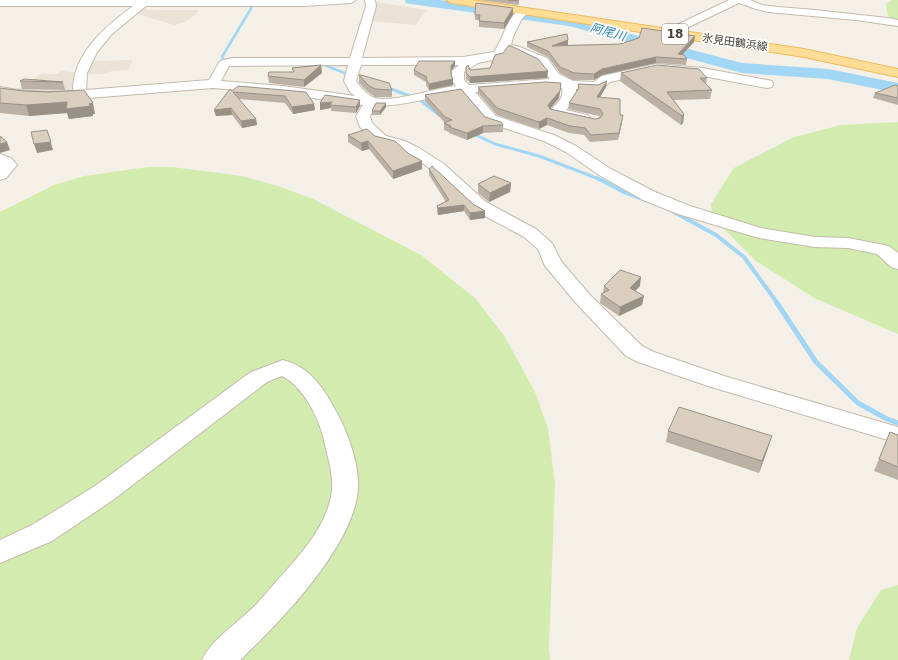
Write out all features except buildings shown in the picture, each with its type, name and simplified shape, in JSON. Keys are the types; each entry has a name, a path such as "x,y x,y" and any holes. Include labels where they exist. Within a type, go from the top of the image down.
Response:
{"main road":[{"name":"氷見田鶴浜線","path":"451,0 521,14 668,33 804,53 898,73"}],"street":[{"path":"0,3 304,2 351,0"},
{"path":"370,0 371,6 357,61 350,81 355,89 371,102"},
{"path":"668,33 738,0"},
{"path":"742,0 754,6 776,10 869,18 898,23"},
{"path":"80,94 81,73 90,53 107,34 146,2"},
{"path":"213,84 224,64 232,62 474,60 498,55 506,44 507,37 521,14"},
{"path":"506,44 543,61 555,76 568,83"},
{"path":"474,60 461,69 457,75 458,80 492,118 549,138 571,149 605,172 623,182 684,210 759,233 816,242 848,243 883,250 898,263"},
{"path":"0,91 51,97 213,84 283,90 371,102 407,100 442,91 546,83 568,83 597,86 606,78 656,68 703,72 767,84"},
{"path":"568,83 570,93 564,105 556,112 594,120"},
{"path":"0,106 16,94"},
{"path":"371,102 364,116 365,124 381,139 400,144 414,151 438,167 480,206 530,233 546,247 552,262 583,299 634,351 646,357 716,381 898,435"},
{"path":"0,159 6,161 9,165 0,175"},
{"path":"0,552 42,533 104,493 259,377 283,368 300,375 315,394 334,431 345,478 344,497 336,523 311,562 262,620 218,660"}],"shaded area":[{"path":"376,2 426,10 416,25 371,21"},
{"path":"141,9 199,10 185,22 174,25 134,13"},
{"path":"133,60 128,70 112,71 105,74 87,74 85,88 93,95 49,98 16,90 41,74 56,74 62,71 78,73 91,61"}],"green space":[{"path":"892,0 898,0 898,25 892,21 887,11 886,4"},
{"path":"898,122 898,334 814,298 756,261 713,218 711,204 734,168 794,137 841,125"},
{"path":"148,167 172,167 242,176 278,186 313,199 421,255 475,298 505,337 535,392 548,428 555,484 549,648 550,660 0,660 0,212 54,185 84,176"},
{"path":"898,585 898,660 849,660 857,628 881,590"}],"waterway":[{"name":"阿尾川","path":"411,0 570,22 742,68 828,74 898,88"},
{"path":"225,61 222,57 253,5"},
{"path":"319,63 347,74"},
{"path":"386,87 420,100 439,115"},
{"path":"472,133 495,144 539,156 599,179"},
{"path":"599,179 624,192 643,199"},
{"path":"674,212 716,235 744,257 778,304"},
{"path":"777,303 816,362 858,403 887,419 898,423"}]}
